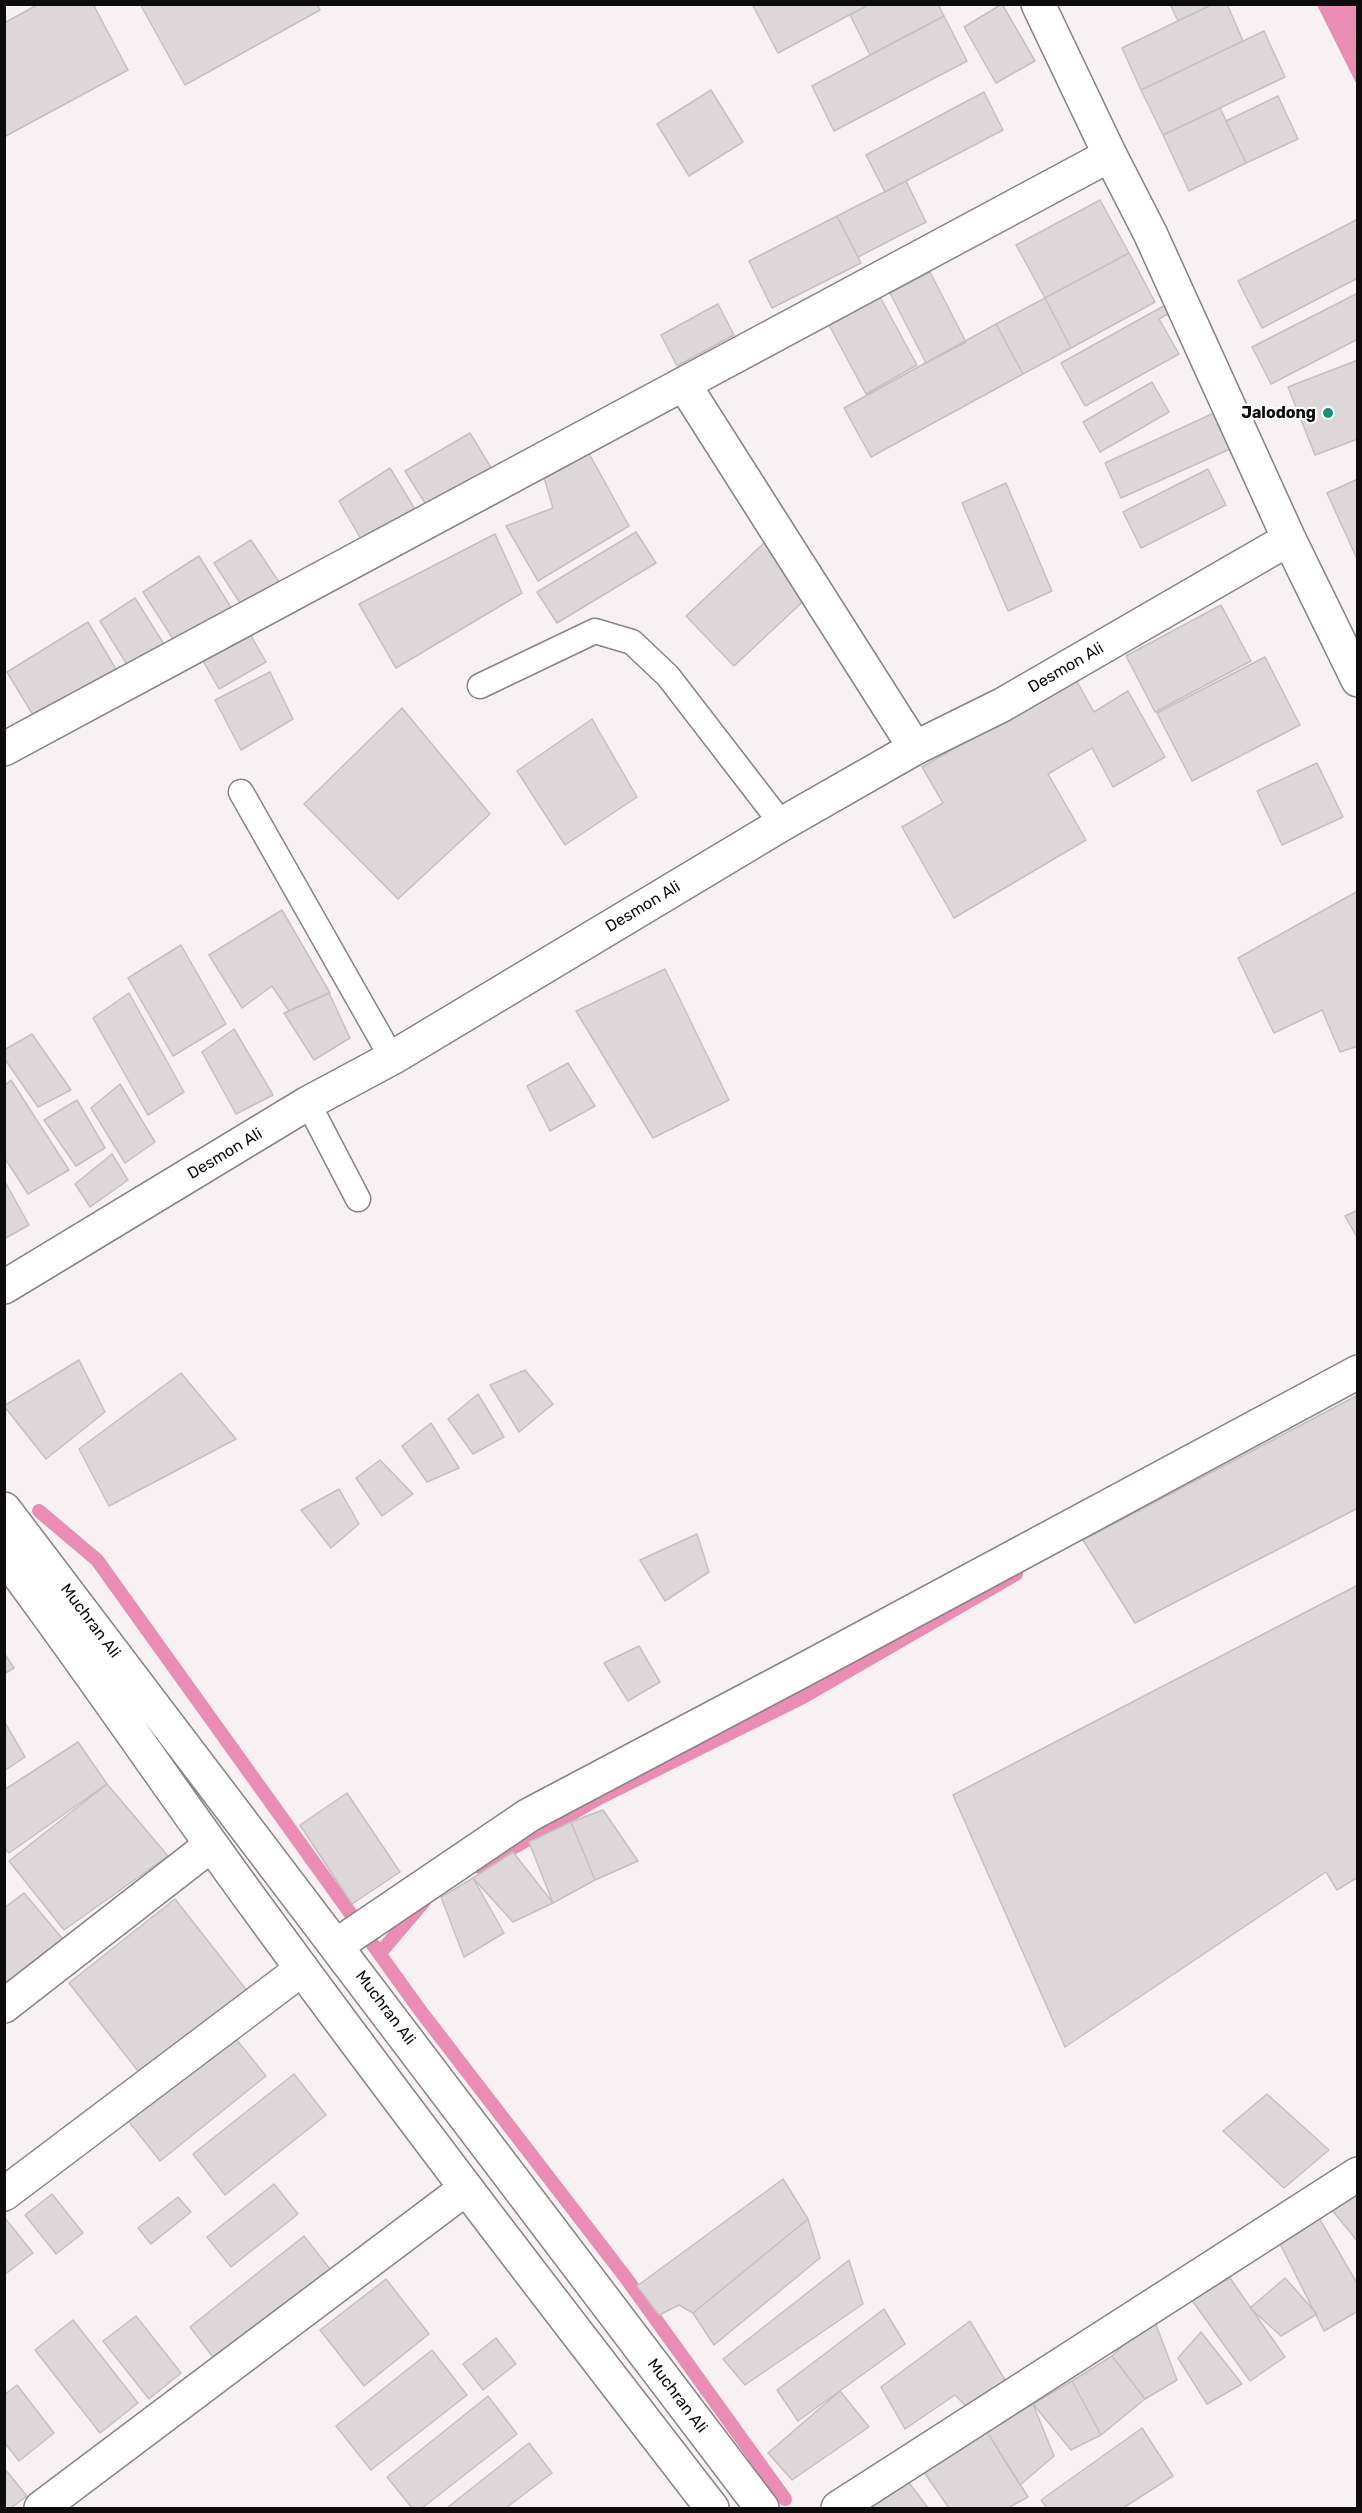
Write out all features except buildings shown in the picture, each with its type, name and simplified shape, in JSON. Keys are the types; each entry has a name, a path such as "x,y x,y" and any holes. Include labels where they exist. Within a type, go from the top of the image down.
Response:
{"street":[{"path":"1038,4 1150,233 1288,539 1358,680"},
{"path":"4,749 392,540 686,386 1110,155"},
{"path":"686,386 915,748"},
{"name":"Desmon Ali","path":"4,1287 308,1103 392,1058 782,824 915,748 1002,705 1288,539"},
{"path":"354,1933 529,1815 830,1656 1358,1371"},
{"name":"Muchran Ali","path":"4,1509 354,1933 762,2508"},
{"name":"Muchran Ali","path":"6,1559 210,1845 302,1969 465,2188 712,2508"},
{"path":"4,2006 210,1845"},
{"path":"4,2194 302,1969"},
{"path":"838,2508 1358,2174"},
{"path":"41,2508 465,2188"}],"lane":[{"path":"480,686 595,631 632,642 668,676 782,824"},
{"path":"241,792 392,1058"},
{"path":"308,1103 358,1199"}],"shaded area":[{"path":"1317,5 1357,5 1357,85"}],"waterway":[{"path":"39,1511 97,1560 419,2009 626,2278 785,2499"},
{"path":"480,1867 599,1798 803,1697 1016,1574"},
{"path":"380,1953 425,1900"}],"place":[{"name":"Jalodong","path":"1328,413"}]}
